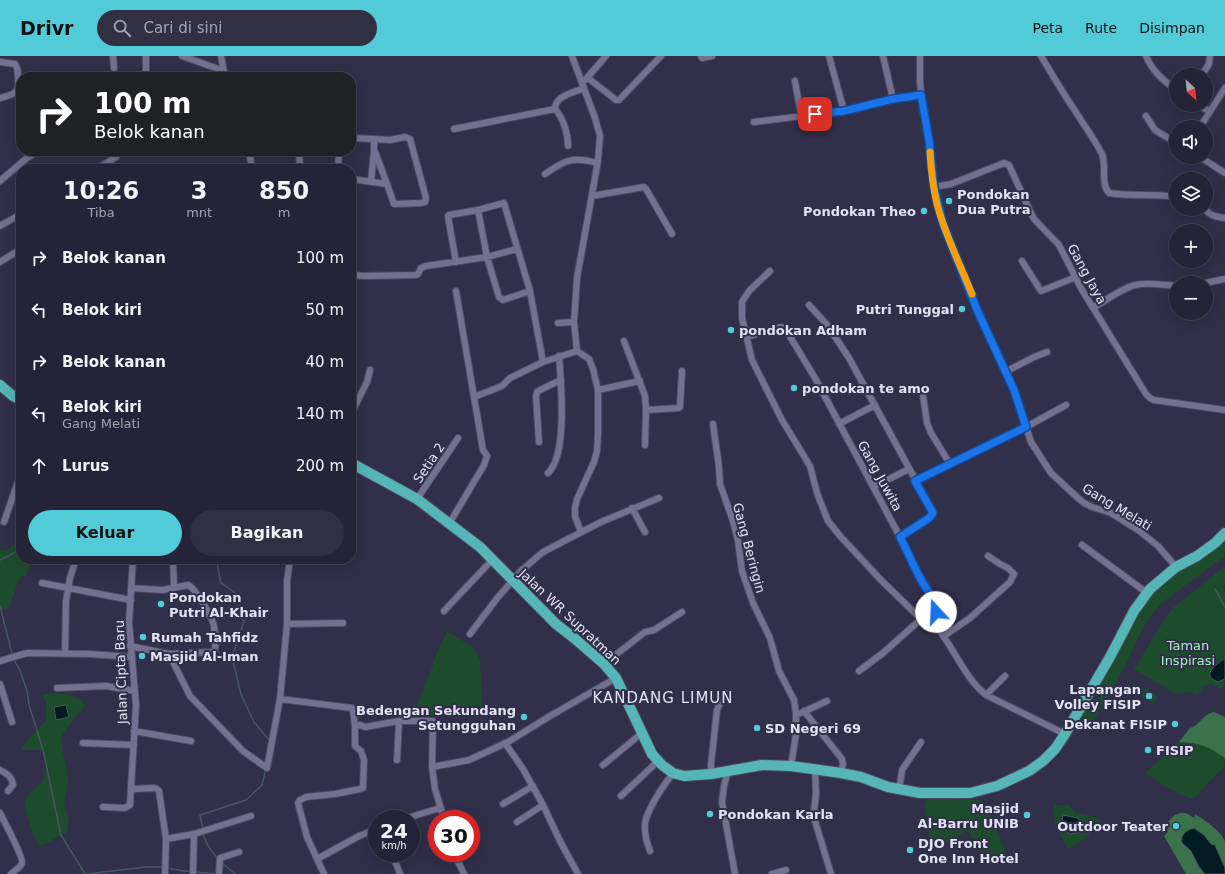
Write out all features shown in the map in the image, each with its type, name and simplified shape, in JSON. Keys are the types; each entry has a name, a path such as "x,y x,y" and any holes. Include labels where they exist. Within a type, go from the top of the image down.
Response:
{"highway":[{"path":"0,385 16,398"},
{"name":"Jalan WR Supratman","path":"356,466 417,499 480,547 556,624 604,664 616,678 652,754 662,765 673,773"},
{"path":"673,773 684,776 712,774 762,765 791,766 861,777 899,790 923,793 970,793 997,786 1028,771 1043,761 1055,749 1110,657 1134,611 1146,593 1159,580 1176,567 1197,556 1215,543 1225,533"}],"street":[{"path":"113,56 114,68"},
{"path":"146,56 146,72"},
{"path":"182,56 219,72"},
{"path":"221,56 224,72"},
{"path":"572,56 585,83 600,136 592,196 577,278 574,322 577,351"},
{"path":"555,109 556,103 563,96 585,83 606,56"},
{"path":"585,83 616,100 619,100 661,56"},
{"path":"701,56 702,58 712,56"},
{"path":"828,56 844,111"},
{"path":"883,56 893,99"},
{"name":"Gang Melati","path":"920,56 921,95 929,140 934,187 943,224 978,312 1014,390 1031,442 1036,452 1051,473 1084,503 1111,513 1138,530 1158,546 1176,567"},
{"path":"1042,56 1058,85 1085,125 1101,154 1104,162 1105,187 1108,193 1121,195 1162,195 1169,196"},
{"path":"1146,56 1152,67 1169,84"},
{"path":"1206,68 1209,64 1210,56"},
{"path":"0,62 15,64 18,72"},
{"path":"795,81 801,116"},
{"path":"1213,107 1225,88"},
{"path":"0,98 16,92"},
{"path":"754,122 844,111 893,99 921,95"},
{"path":"454,130 555,109"},
{"path":"555,109 559,113 563,123 568,146"},
{"path":"1205,120 1210,112"},
{"path":"1146,116 1155,130 1169,139"},
{"path":"356,138 390,140 405,137 410,139 426,198 425,202 394,204 374,150"},
{"path":"371,182 374,139"},
{"path":"20,164 30,156"},
{"path":"105,164 116,157"},
{"path":"545,174 570,160 581,159 597,163"},
{"name":"Gang Jaya","path":"934,187 951,184 1004,163 1009,165 1028,209 1034,219 1059,245 1093,308 1134,376 1150,398 1166,402 1225,410"},
{"path":"1211,164 1225,173"},
{"path":"0,182 16,168"},
{"path":"356,180 387,184"},
{"path":"592,196 644,187 672,234"},
{"path":"454,263 448,216 451,214 478,210 504,203 530,292 543,362"},
{"path":"478,210 487,257 499,297 503,300 530,292"},
{"path":"1213,216 1225,218"},
{"path":"0,226 16,217"},
{"path":"356,275 416,275 421,268 487,257 517,249"},
{"path":"0,262 16,252"},
{"path":"1022,261 1041,291 1076,277"},
{"path":"770,271 749,291 742,302 742,318 746,337 752,360 782,420 810,466 817,493 828,521 876,574 921,619 935,625 944,636 976,687 986,695 1065,734"},
{"path":"1213,281 1225,279"},
{"path":"1093,308 1134,285 1169,285"},
{"path":"449,524 484,465 487,456 483,450 456,291"},
{"path":"809,304 828,326 849,358 933,513 929,518 900,537"},
{"path":"558,324 574,322"},
{"name":"Gang Juwita","path":"746,337 784,328 809,367 932,598 936,607 935,625"},
{"path":"624,341 640,381 644,396 646,410 645,446"},
{"path":"474,397 502,386 510,378 559,356 577,351 589,359 594,369 598,390 597,451 575,508 575,516 581,532"},
{"path":"1005,372 1047,352"},
{"path":"548,472 558,453 562,426 559,356"},
{"path":"356,404 367,382 370,370"},
{"path":"646,410 680,407 682,371"},
{"path":"539,442 537,392 561,380"},
{"path":"598,390 640,381"},
{"path":"923,396 931,433 950,464"},
{"path":"839,424 875,405"},
{"path":"915,481 1026,427 1066,405"},
{"name":"Gang Beringin","path":"713,424 720,484 734,528 742,571 753,603 770,638 779,670 794,700 796,734 791,766"},
{"name":"Setia 2","path":"417,499 458,438"},
{"path":"874,488 909,469"},
{"path":"4,522 16,487"},
{"path":"470,634 498,597 514,581 522,570 543,552 601,522 659,498"},
{"path":"632,508 645,532"},
{"path":"1082,545 1146,593"},
{"path":"944,636 987,604 1007,586 1013,578 1014,574 1008,568 988,556"},
{"path":"444,611 492,560"},
{"path":"65,654 67,588 74,564"},
{"name":"Jalan Cipta Baru","path":"103,807 125,808 130,805 134,745 135,691 129,622 133,564"},
{"path":"173,564 174,588"},
{"path":"169,654 190,696 243,751 266,767 280,699 287,624 287,581 289,564"},
{"path":"42,582 131,600"},
{"path":"130,646 169,654 186,652 211,653 215,650 216,632 210,613 190,586 188,585 163,590 131,588"},
{"path":"604,664 645,632 654,630 682,612"},
{"path":"859,671 880,655 921,619"},
{"path":"287,624 343,623"},
{"path":"0,662 27,653 90,654 131,657"},
{"path":"986,695 1005,676"},
{"path":"432,767 469,760 505,743 616,678"},
{"path":"0,684 12,722"},
{"path":"57,688 106,686 135,691"},
{"path":"712,774 711,764 717,710 721,700 727,694"},
{"path":"280,699 352,708 353,710 355,746 361,751 364,760 363,788 335,794 306,797 298,803 307,837 324,874"},
{"path":"796,714 804,712 827,701"},
{"path":"804,712 842,759 843,764 841,773"},
{"path":"355,726 370,727 399,721 433,721 432,767 435,789 440,808 420,814"},
{"path":"397,760 399,721"},
{"path":"134,731 190,741"},
{"path":"603,765 642,734"},
{"path":"899,790 902,770 921,742"},
{"path":"83,743 134,745"},
{"path":"505,743 544,805 560,841 578,874"},
{"path":"621,796 658,760"},
{"path":"815,769 815,821 831,874"},
{"path":"0,770 10,776 12,780 13,785 8,791"},
{"path":"728,771 722,802 735,874"},
{"path":"650,851 647,842 645,823 664,785 673,773"},
{"path":"503,804 533,786"},
{"path":"132,788 154,788 159,791 166,839 165,870"},
{"path":"517,822 544,805"},
{"path":"0,813 20,854 22,862 21,865 11,874"},
{"path":"166,839 197,833 205,829 251,816"},
{"path":"317,859 368,832"},
{"path":"194,873 197,833"},
{"path":"219,874 220,861 239,852"},
{"path":"395,862 400,874"},
{"path":"458,862 464,874"},
{"path":"772,874 786,870"}],"green space":[{"path":"1225,537 1225,556 1167,599 1152,614 1141,632 1123,670 1089,730 1086,731 1075,725 1087,706 1092,708 1102,692 1097,689 1138,612 1153,592 1167,579 1209,555"},
{"path":"16,545 16,564 30,564 26,577 22,576 16,585 9,609 0,609 0,550 6,550"},
{"name":"Taman Inspirasi","path":"1225,566 1225,585 1223,586 1225,589 1225,684 1222,688 1212,684 1206,685 1196,695 1192,692 1176,694 1134,669 1167,615 1174,607"},
{"path":"447,631 474,648 480,660 483,714 413,715 433,662"},
{"name":"Lapangan Volley FISIP","path":"1146,688 1158,697 1153,704 1141,696"},
{"path":"50,693 74,696 82,701 85,706 82,711 77,714 62,735 61,742 68,777 64,805 69,820 67,832 45,844 40,845 35,839 25,806 27,796 42,783 46,768 42,750 21,750 46,721 46,703 43,695"},
{"path":"1214,712 1225,717 1225,764 1193,799 1161,784 1145,773 1179,742 1190,728 1210,713"},
{"path":"1214,712 1225,717 1225,758 1204,746 1193,743 1179,742 1190,728 1210,713"},
{"path":"929,798 982,800 1007,855 985,865 968,830 932,849 924,806 926,800"},
{"path":"1053,805 1069,805 1076,813 1095,817 1102,821 1087,837 1068,849 1055,824"},
{"path":"1181,813 1186,813 1194,818 1195,814 1212,826 1223,838 1225,842 1225,874 1186,874 1164,836 1168,832 1168,825 1172,817"}],"water":[{"path":"1225,658 1225,679 1218,682 1210,676 1210,673 1214,667"},
{"path":"66,705 69,717 56,720 54,707"},
{"path":"1063,815 1077,818 1087,826 1087,828 1083,832 1070,834 1066,830 1062,820"},
{"path":"1194,828 1204,835 1211,844 1215,845 1225,868 1225,874 1205,874 1199,867 1191,851 1182,843 1184,833"}],"waterway":[{"path":"0,560 16,552"},
{"path":"217,564 221,583 237,594 244,621 232,657 241,694 254,722 270,741"},
{"path":"1215,589 1225,607"},
{"path":"0,606 12,654"},
{"path":"14,660 20,670 27,691 29,705 43,750 61,835 85,874"},
{"path":"203,829 200,815 246,800 262,785 266,768"},
{"path":"203,833 209,847 218,859"},
{"path":"222,863 235,874"},
{"path":"87,874 146,867 162,867"},
{"path":"166,868 192,872"},
{"path":"196,872 216,874"}],"slow traffic":[{"path":"930,152 930,162 937,205 943,224 972,294"}],"place":[{"name":"Pondokan Dua Putra","path":"949,201"},
{"name":"Pondokan Theo","path":"924,211"},
{"name":"Putri Tunggal","path":"962,309"},
{"name":"pondokan Adham","path":"731,330"},
{"name":"pondokan te amo","path":"794,388"},
{"name":"Pondokan Putri Al-Khair","path":"161,604"},
{"name":"Rumah Tahfidz","path":"143,637"},
{"name":"Masjid Al-Iman","path":"142,656"},
{"name":"Lapangan Volley FISIP","path":"1149,696"},
{"name":"Bedengan Sekundang Setungguhan","path":"524,717"},
{"name":"Dekanat FISIP","path":"1175,724"},
{"name":"SD Negeri 69","path":"757,728"},
{"name":"FISIP","path":"1148,750"},
{"name":"Pondokan Karla","path":"710,814"},
{"name":"Masjid Al-Barru UNIB","path":"1027,815"},
{"name":"Outdoor Teater","path":"1176,826"},
{"name":"DJO Front One Inn Hotel","path":"910,850"}],"district":[{"name":"KANDANG LIMUN","path":"663,698"}],"route":[{"path":"815,114 844,111 893,99 921,95 929,140 930,162 937,205 943,224 978,312 1014,390 1026,427 915,481 933,513 929,518 900,537 932,598 936,607 936,612"}]}
